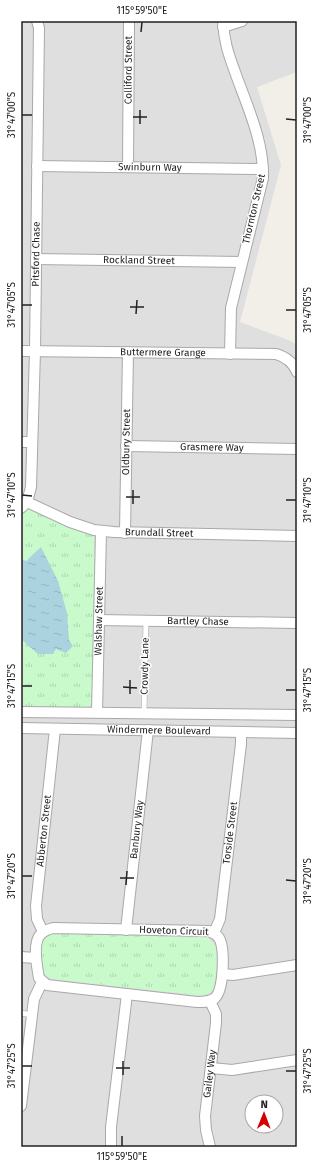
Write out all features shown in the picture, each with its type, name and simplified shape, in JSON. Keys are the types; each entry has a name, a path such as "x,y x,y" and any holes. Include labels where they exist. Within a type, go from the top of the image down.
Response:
{"street":[{"name":"Pitsford Chase","path":"24,505 31,487 35,351 39,28 37,21"},
{"name":"Colliford Street","path":"128,167 129,21"},
{"path":"223,24 242,21"},
{"name":"Thornton Street","path":"223,24 224,42 261,146 263,169 263,178 231,308 230,354"},
{"name":"Swinburn Way","path":"37,166 263,169"},
{"name":"Rockland Street","path":"36,259 242,262"},
{"name":"Buttermere Grange","path":"21,351 276,354 289,360 295,366 297,372"},
{"name":"Oldbury Street","path":"125,533 128,352"},
{"path":"21,442 32,442"},
{"name":"Grasmere Way","path":"126,446 297,449"},
{"name":"Brundall Street","path":"24,505 70,522 101,531 125,533 297,536"},
{"name":"Walshaw Street","path":"98,712 101,531"},
{"name":"Bartley Chase","path":"99,620 297,623"},
{"name":"Windermere Boulevard","path":"21,712 297,715"},
{"name":"Windermere Boulevard","path":"21,728 297,733"},
{"name":"Abberton Street","path":"43,932 38,919 36,906 55,729"},
{"name":"Banbury Way","path":"126,930 148,730"},
{"name":"Torside Street","path":"214,933 220,919 241,744 241,732"},
{"name":"Hoveton Circuit","path":"43,932 52,928 209,931 214,933 220,939 222,948 223,974 219,992 216,998 210,1001"},
{"path":"43,932 36,941 36,958 39,978 47,985 198,1002 210,1001"},
{"path":"21,957 36,958"},
{"path":"223,974 233,975 297,964"},
{"path":"21,1106 34,998 42,982"},
{"path":"111,1147 111,1127 127,994"},
{"name":"Gailey Way","path":"210,1001 216,1014 205,1116 206,1130 210,1147"},
{"path":"211,1068 232,1070 297,1060"}],"lane":[{"name":"Crowdy Lane","path":"144,713 146,620"},
{"path":"21,1013 32,1015"}],"shaded area":[{"path":"21,21 297,21 297,72 257,87 281,165 240,322 291,341 297,345 297,1147 21,1147"}],"green space":[{"path":"27,509 94,535 94,701 87,708 21,706 21,512"},
{"path":"60,933 208,938 216,947 217,970 213,990 205,996 52,979 46,976 43,970 41,943 48,935"}],"water":[{"path":"41,547 58,581 67,613 69,640 73,646 66,653 56,649 53,654 38,654 21,639 21,559 26,561"}]}
